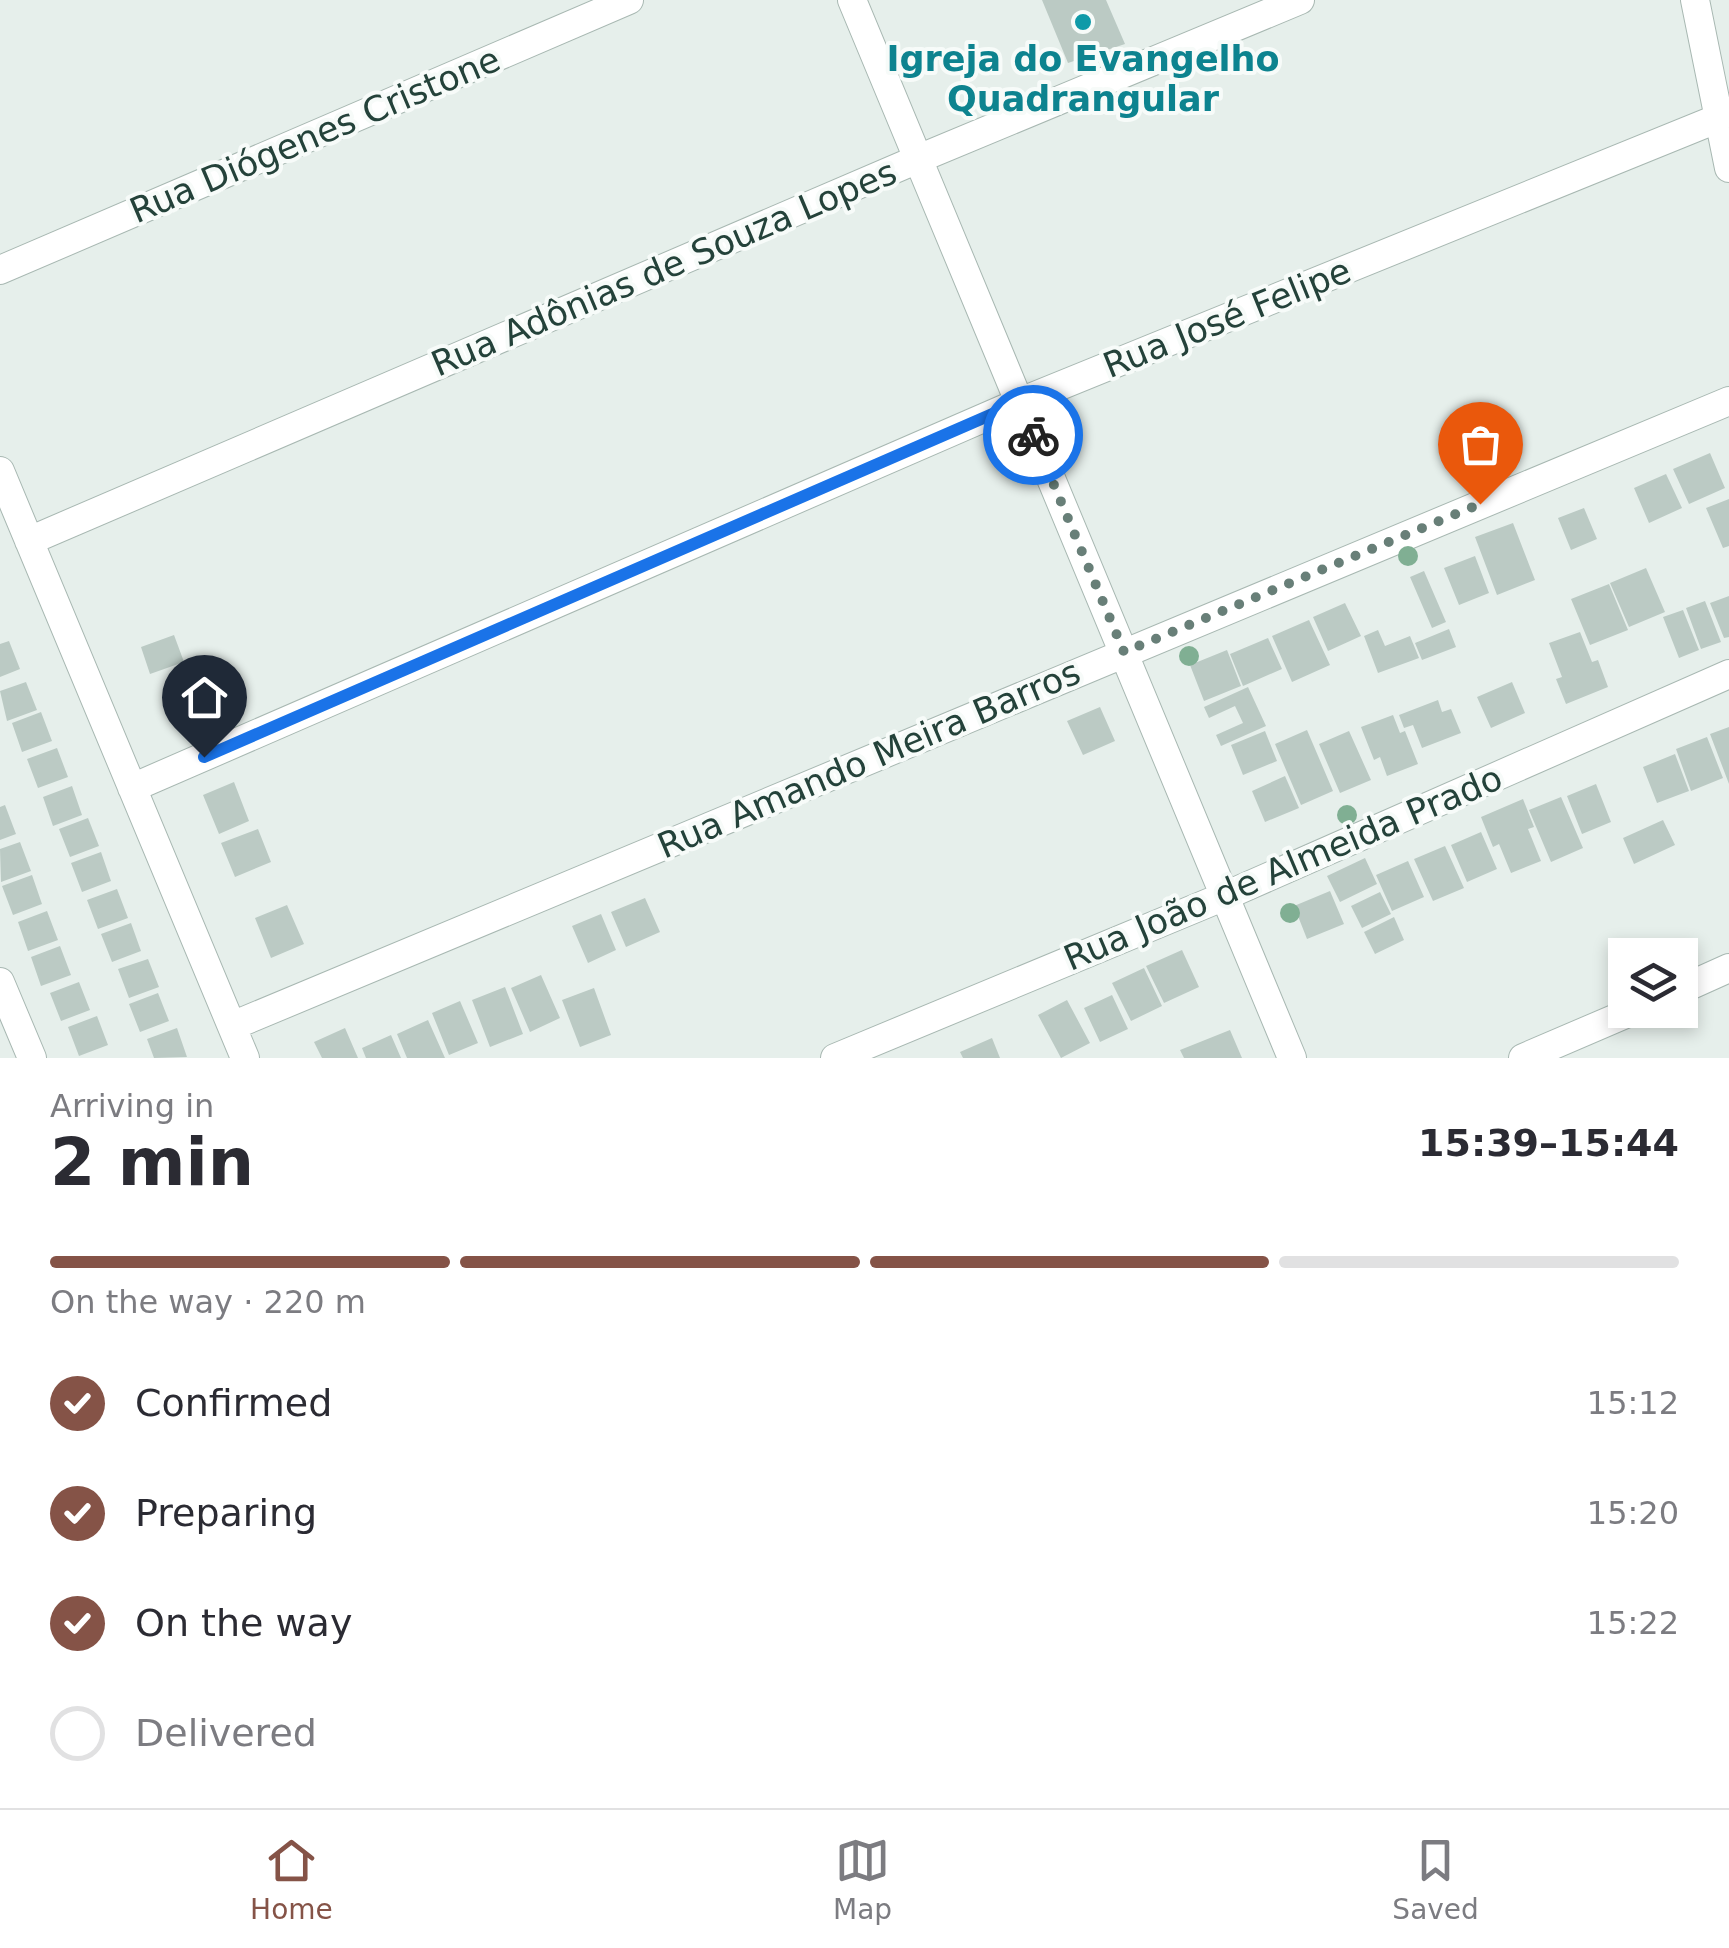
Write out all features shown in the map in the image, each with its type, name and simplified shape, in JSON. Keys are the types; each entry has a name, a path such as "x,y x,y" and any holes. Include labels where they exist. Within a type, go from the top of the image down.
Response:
{"street":[{"name":"Rua Diógenes Cristone","path":"0,270 630,0"},
{"path":"852,0 1292,1058"},
{"name":"Rua Adônias de Souza Lopes","path":"30,541 918,159 1300,0"},
{"path":"1695,0 1729,168"},
{"name":"Rua José Felipe","path":"132,788 1020,402 1719,118"},
{"name":"Rua Amando Meira Barros","path":"232,1026 1729,401"},
{"path":"0,471 245,1058"},
{"name":"Rua João de Almeida Prado","path":"836,1058 1225,896 1729,674"},
{"path":"1698,982 1729,968"},
{"path":"0,982 32,1058"},
{"path":"1523,1058 1561,1051 1608,1025"}],"building":[{"name":"Igreja do Evangelho Quadrangular","path":"1042,0 1106,0 1125,44 1068,63"},
{"path":"1710,453 1725,488 1689,504 1673,469"},
{"path":"1666,474 1682,508 1649,523 1634,488"},
{"path":"1729,499 1729,546 1723,548 1706,508"},
{"path":"1584,508 1597,539 1571,550 1558,518"},
{"path":"1513,523 1535,580 1497,595 1475,537"},
{"path":"1475,556 1489,593 1459,605 1444,568"},
{"path":"1646,568 1665,612 1629,627 1610,583"},
{"path":"1424,571 1446,622 1432,628 1410,577"},
{"path":"1609,584 1628,630 1590,645 1571,599"},
{"path":"1729,596 1729,637 1724,638 1710,603"},
{"path":"1705,601 1721,642 1701,649 1686,608"},
{"path":"1345,603 1361,636 1328,651 1313,617"},
{"path":"1683,610 1699,650 1679,658 1663,617"},
{"path":"1309,620 1330,665 1292,682 1272,636"},
{"path":"1449,629 1456,647 1422,660 1415,643"},
{"path":"1378,630 1385,646 1410,636 1419,658 1378,673 1364,636"},
{"path":"1580,632 1592,662 1598,660 1608,687 1566,704 1556,679 1562,677 1549,643"},
{"path":"174,635 184,662 150,674 141,647"},
{"path":"1268,638 1282,669 1243,686 1230,654"},
{"path":"9,641 20,669 0,677 0,644"},
{"path":"1227,650 1241,686 1204,701 1190,665"},
{"path":"26,682 37,710 7,721 0,691"},
{"path":"1512,682 1525,713 1491,728 1477,697"},
{"path":"1248,687 1266,726 1221,746 1216,735 1243,723 1235,706 1209,718 1204,707"},
{"path":"1438,700 1442,712 1451,709 1461,733 1422,748 1413,725 1404,728 1399,715"},
{"path":"1100,707 1115,741 1083,755 1067,721"},
{"path":"41,712 52,741 22,752 12,723"},
{"path":"1393,715 1400,733 1405,731 1418,764 1387,776 1380,757 1374,760 1361,727"},
{"path":"1729,727 1729,784 1710,734"},
{"path":"1307,730 1333,791 1301,805 1275,744"},
{"path":"1265,731 1277,761 1243,775 1231,745"},
{"path":"1349,731 1371,780 1340,793 1319,744"},
{"path":"1707,737 1723,778 1691,791 1676,749"},
{"path":"57,748 68,777 38,788 27,759"},
{"path":"1675,754 1689,791 1657,803 1643,767"},
{"path":"1285,776 1299,808 1265,822 1252,791"},
{"path":"234,782 249,821 219,834 203,795"},
{"path":"1596,784 1611,822 1582,834 1567,796"},
{"path":"72,786 82,815 53,826 43,797"},
{"path":"1561,797 1583,848 1551,862 1529,810"},
{"path":"1523,799 1534,827 1528,829 1541,861 1511,873 1499,844 1493,847 1481,817"},
{"path":"5,805 16,834 0,840 0,807"},
{"path":"88,818 99,846 70,857 59,829"},
{"path":"1663,820 1675,845 1634,864 1623,838"},
{"path":"258,829 271,862 235,877 221,843"},
{"path":"1481,832 1497,869 1467,882 1451,845"},
{"path":"20,842 31,871 1,882 0,849"},
{"path":"1445,846 1464,888 1433,901 1414,859"},
{"path":"101,852 111,881 82,892 71,863"},
{"path":"1365,858 1377,884 1340,902 1327,876"},
{"path":"1408,861 1424,897 1392,911 1376,875"},
{"path":"32,875 42,904 13,915 2,886"},
{"path":"117,889 128,918 98,929 87,900"},
{"path":"1330,891 1344,924 1307,939 1294,906"},
{"path":"1380,892 1391,914 1362,928 1351,906"},
{"path":"645,898 660,932 626,947 611,912"},
{"path":"287,905 304,944 271,958 255,918"},
{"path":"47,911 58,940 28,951 18,922"},
{"path":"601,914 616,950 588,963 572,926"},
{"path":"1394,917 1404,940 1375,954 1364,932"},
{"path":"131,923 141,951 112,962 101,934"},
{"path":"60,946 71,975 41,986 31,957"},
{"path":"1182,950 1199,987 1164,1003 1146,966"},
{"path":"148,959 159,987 129,998 118,969"},
{"path":"1144,968 1162,1006 1131,1021 1112,983"},
{"path":"541,975 560,1018 530,1032 511,988"},
{"path":"79,982 90,1010 61,1021 50,993"},
{"path":"505,987 523,1034 490,1047 472,1000"},
{"path":"594,988 611,1035 580,1047 562,1000"},
{"path":"158,993 169,1021 140,1032 129,1004"},
{"path":"1112,995 1128,1029 1100,1042 1084,1008"},
{"path":"1067,1000 1090,1043 1061,1058 1038,1015"},
{"path":"460,1001 478,1043 449,1055 432,1013"},
{"path":"97,1016 108,1045 79,1056 68,1027"},
{"path":"428,1020 445,1058 407,1058 397,1034"},
{"path":"177,1028 187,1057 154,1058 147,1039"},
{"path":"345,1028 358,1058 322,1058 314,1042"},
{"path":"1230,1030 1242,1058 1184,1058 1180,1050"},
{"path":"391,1035 401,1058 366,1058 362,1048"},
{"path":"992,1038 1000,1058 963,1058 960,1052"}],"way so far":[{"path":"1033,435 1124,652 1480,504"}],"place":[{"name":"Igreja do Evangelho Quadrangular","path":"1083,22"}],"route":[{"path":"204,757 1020,402 1033,435"}]}
